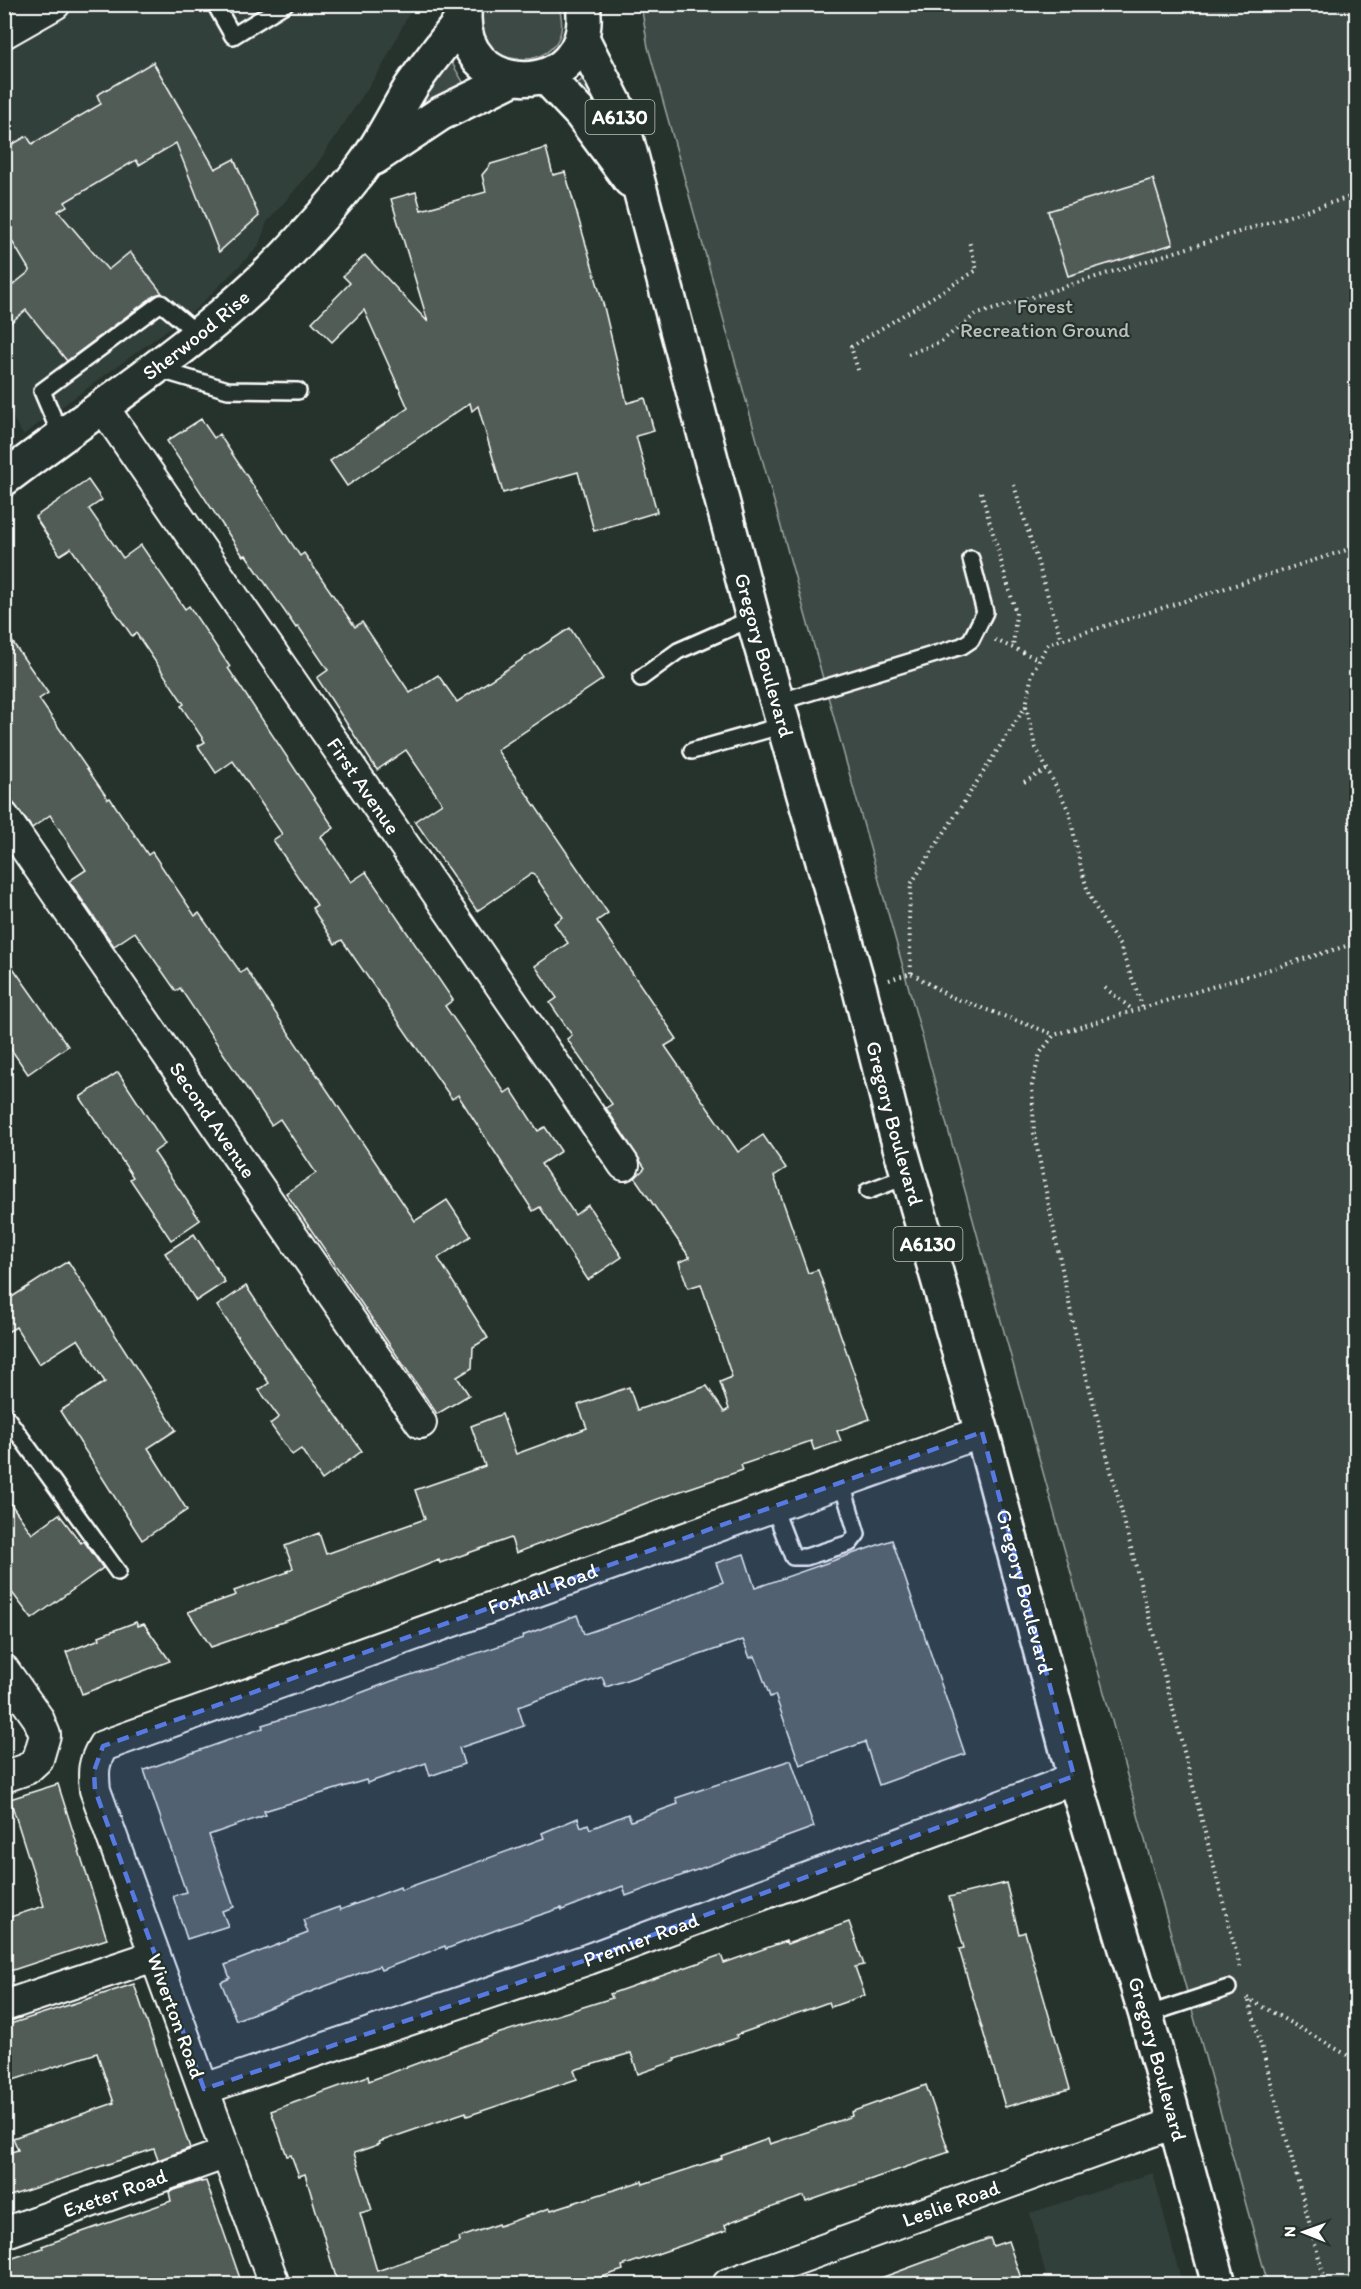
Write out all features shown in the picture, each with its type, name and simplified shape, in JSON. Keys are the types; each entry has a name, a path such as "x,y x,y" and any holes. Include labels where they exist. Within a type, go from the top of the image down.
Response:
{"main road":[{"name":"Gregory Boulevard","path":"583,4 585,20 582,38 618,109 753,618 860,990 908,1176 982,1432 1074,1776 1146,2015 1219,2284"},
{"path":"464,11 465,35 471,50 496,73 512,79 529,80 545,76 561,68 574,54 582,38"},
{"name":"Sherwood Rise","path":"4,479 61,435 103,407 250,291 304,236 364,165 412,86 464,11"},
{"name":"Gregory Boulevard","path":"545,76 606,146 644,202"},
{"name":"Sherwood Rise","path":"364,165 440,114 512,79"}],"street":[{"path":"4,33 55,4"},
{"name":"First Avenue","path":"103,407 624,1165"},
{"name":"Second Avenue","path":"4,816 421,1423"},
{"name":"Foxhall Road","path":"103,1746 842,1484 982,1432"},
{"path":"4,1670 38,1718 45,1735 38,1759 16,1773"},
{"name":"Wiverton Road","path":"103,1746 95,1759 95,1790 274,2284"},
{"name":"Premier Road","path":"204,2090 589,1959 1042,1791 1074,1776"},
{"path":"4,2006 154,1956"},
{"name":"Leslie Road","path":"728,2284 1175,2123"},
{"name":"Exeter Road","path":"4,2233 227,2153"}],"lane":[{"path":"215,4 233,36 285,4"},
{"path":"61,435 42,391 161,303 198,334"},
{"path":"154,368 228,390 298,391"},
{"path":"692,751 781,714 962,646 971,640 985,612 971,559"},
{"path":"641,678 678,651 753,618"},
{"path":"868,1191 908,1176"},
{"path":"4,1414 118,1572"},
{"path":"774,1508 793,1557 806,1557 850,1543 857,1534 842,1484"},
{"path":"1146,2015 1228,1988"}],"path":[{"path":"908,354 939,344 975,315 1356,195"},
{"path":"858,370 851,347 977,270 969,241"},
{"path":"1014,485 1061,639"},
{"path":"981,492 1016,613 1012,648"},
{"path":"1054,1035 949,996 911,973 909,962 911,884 1026,706 1032,673 1038,659 1048,644 1061,639 1356,547"},
{"path":"976,631 1038,659"},
{"path":"1026,706 1036,748 1069,811 1089,895 1120,946 1143,1008"},
{"path":"1024,782 1048,769"},
{"path":"1243,1978 1075,1332 1034,1133 1032,1085 1040,1053 1054,1035 1356,943"},
{"path":"1105,988 1133,1011"},
{"path":"1228,1988 1356,2060"},
{"path":"1246,1988 1326,2284"}],"highlighted area":[{"path":"982,1432 1074,1776 589,1959 204,2089 95,1790 94,1771 103,1746"}],"shaded area":[{"path":"5,5 413,5 383,65 315,167 267,222 258,247 197,308 23,435 5,405"},
{"path":"1153,2173 1182,2284 1048,2284 1030,2213"}],"green space":[{"path":"484,5 558,5 561,29 554,46 539,56 521,59 503,55 488,45 481,28"},
{"name":"Forest Recreation Ground","path":"641,5 1356,5 1356,2284 1268,2284 648,47"},
{"path":"448,56 467,89 410,113"},
{"path":"592,72 620,146 570,89"}],"building":[{"path":"153,62 215,169 234,159 259,216 219,252 176,143 139,165 136,160 65,202 67,206 58,211 108,270 130,252 162,293 155,295 67,361 26,310 4,328 4,292 30,271 4,228 4,149 27,136 32,144 101,104 97,95"},
{"path":"546,148 553,175 565,172 604,307 627,403 645,398 654,431 636,436 657,512 594,531 578,472 503,493 478,406 472,411 470,403 347,486 330,461 408,408 364,310 332,342 312,322 350,283 343,276 365,255 428,322 391,199 416,192 421,210 486,192 482,175 491,164"},
{"path":"1153,179 1173,244 1068,276 1048,211"},
{"path":"201,419 214,438 219,434 300,556 304,553 355,627 362,622 410,693 438,675 457,702 570,628 603,679 497,750 608,913 597,921 677,1039 665,1046 738,1152 763,1135 786,1168 774,1176 808,1273 818,1270 870,1419 837,1431 841,1441 814,1450 811,1441 741,1465 743,1470 657,1499 516,1553 511,1538 440,1563 439,1560 289,1620 211,1647 188,1612 236,1595 234,1591 288,1572 293,1568 285,1546 319,1533 326,1554 425,1519 415,1490 485,1466 471,1426 502,1414 516,1454 587,1428 578,1405 629,1387 637,1410 707,1386 724,1412 729,1409 720,1382 732,1377 701,1284 688,1288 679,1262 690,1258 635,1178 645,1168 606,1108 612,1104 567,1039 572,1035 550,1003 557,998 535,966 568,943 554,923 563,917 533,873 477,911 415,821 442,803 406,750 377,770 317,678 328,670 246,555 243,556 167,441"},
{"path":"88,480 102,500 89,509 123,558 141,545 185,609 189,606 230,667 228,668 334,828 321,837 351,882 366,872 453,1000 445,1006 505,1093 511,1089 538,1131 545,1127 561,1151 541,1164 575,1215 588,1205 622,1257 588,1280 540,1207 533,1211 458,1095 452,1099 342,940 335,944 312,908 317,905 273,840 282,834 233,761 216,773 198,746 205,742 181,706 184,704 136,633 132,636 71,548 60,555 35,517"},
{"path":"4,630 48,693 39,699 108,799 110,798 148,855 152,852 195,916 199,913 241,973 246,969 415,1221 447,1200 471,1236 438,1258 488,1338 473,1347 472,1368 457,1377 469,1395 437,1414 286,1193 316,1173 280,1119 271,1125 180,988 176,991 135,932 114,946 69,881 86,870 50,815 32,828 4,790"},
{"path":"4,955 68,1046 28,1074 4,1039"},
{"path":"118,1072 165,1144 154,1152 200,1220 171,1240 130,1179 133,1177 80,1097"},
{"path":"194,1234 225,1282 196,1301 165,1253"},
{"path":"68,1261 176,1430 148,1448 187,1510 142,1540 60,1411 105,1382 78,1339 39,1364 16,1327 4,1334 4,1302"},
{"path":"246,1286 362,1451 322,1480 301,1449 292,1455 270,1424 279,1417 259,1390 269,1383 217,1306"},
{"path":"4,1494 32,1534 59,1514 81,1543 84,1541 103,1568 32,1619 4,1582"},
{"path":"892,1540 965,1754 879,1785 865,1742 800,1765 775,1695 770,1697 755,1656 750,1658 743,1640 606,1687 602,1677 518,1707 524,1726 459,1748 464,1764 430,1776 426,1763 367,1783 366,1780 264,1811 266,1815 209,1835 234,1907 222,1911 228,1926 187,1939 173,1896 186,1892 144,1770 263,1728 262,1725 334,1703 392,1681 523,1638 522,1636 577,1615 584,1634 631,1618 723,1582 716,1563 744,1554 755,1588"},
{"path":"136,1622 138,1626 144,1624 170,1661 82,1694 66,1652"},
{"path":"791,1760 814,1827 626,1896 623,1886 562,1910 561,1908 504,1927 446,1949 445,1946 381,1970 379,1966 236,2020 221,1982 230,1978 225,1965 308,1933 303,1920 339,1907 340,1910 400,1887 401,1890 544,1838 542,1833 578,1818 581,1827 588,1824 590,1829 628,1814 631,1821 678,1804 676,1798"},
{"path":"58,1784 107,1939 4,1973 4,1919 44,1906 10,1799"},
{"path":"1006,1883 1019,1934 1025,1932 1070,2089 1005,2107 959,1949 964,1948 949,1897"},
{"path":"849,1922 864,1965 855,1967 865,1995 831,2007 829,2002 736,2035 737,2038 638,2074 631,2053 574,2070 577,2079 467,2116 466,2112 354,2153 372,2210 360,2213 377,2271 460,2242 459,2238 498,2224 499,2226 550,2208 551,2210 642,2181 643,2184 722,2158 721,2156 768,2139 770,2144 813,2130 852,2116 851,2112 926,2085 949,2152 806,2202 804,2196 730,2222 725,2225 727,2230 622,2266 623,2270 587,2282 585,2276 562,2284 338,2284 305,2174 299,2176 291,2155 287,2156 271,2111 368,2076 369,2081 497,2034 612,1998 610,1994 721,1955 724,1963"},
{"path":"134,1984 190,2148 158,2160 154,2149 4,2198 4,2154 18,2150 13,2138 114,2103 97,2053 4,2083 4,2026"},
{"path":"206,2181 242,2284 4,2284 4,2261 171,2201 169,2192"},
{"path":"990,2238 993,2246 1008,2241 1023,2284 871,2284 870,2282"}]}
